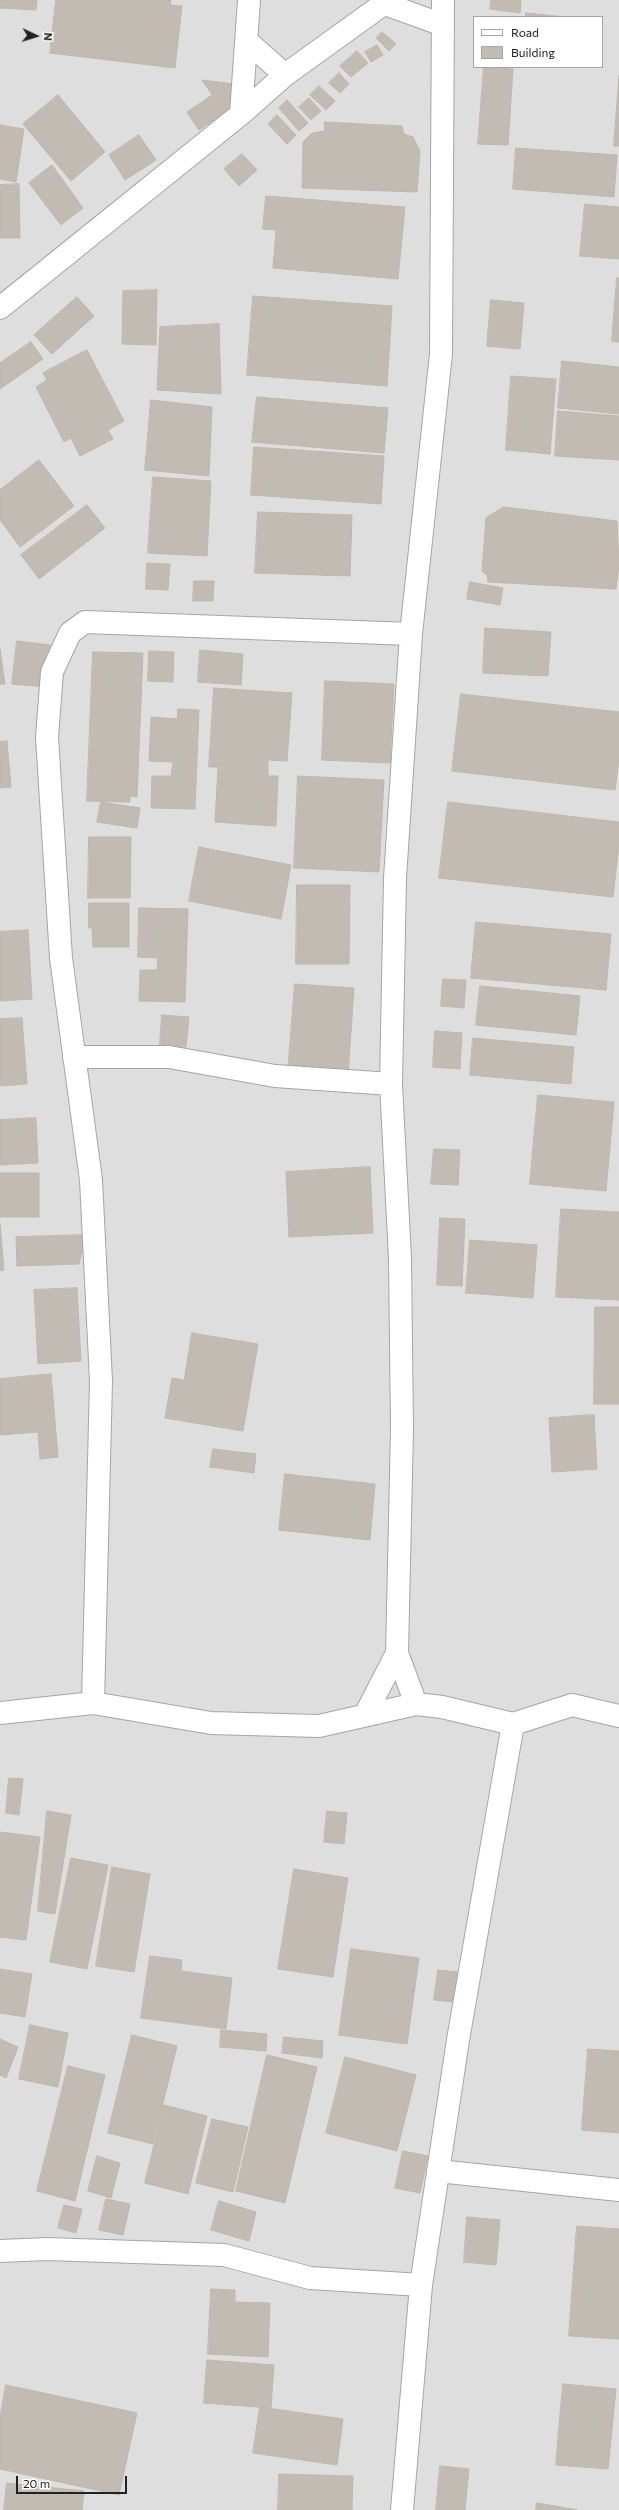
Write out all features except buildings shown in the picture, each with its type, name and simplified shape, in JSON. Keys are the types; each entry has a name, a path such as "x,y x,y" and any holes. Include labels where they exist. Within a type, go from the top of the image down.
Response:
{"street":[{"path":"241,114 248,42 249,0"},
{"path":"416,1704 397,1653 402,1429 400,1258 392,1084 395,878 411,634 441,354 443,0"},
{"path":"0,308 241,114 285,75 387,2 443,25"},
{"path":"248,42 285,75"},
{"path":"93,1703 101,1381 91,1180 61,958 47,737 52,672 70,633 85,622 108,621 411,634"},
{"path":"74,1057 169,1056 275,1076 392,1084"},
{"path":"365,1715 397,1653"},
{"path":"0,1713 93,1703 211,1723 319,1726 416,1704 442,1707 513,1724 572,1705 619,1716"},
{"path":"402,2510 421,2285 458,2040 513,1724"},
{"path":"438,2171 619,2190"},
{"path":"0,2251 47,2249 224,2255 310,2278 421,2285"}],"shaded area":[{"path":"0,0 619,0 619,2510 0,2510"}]}
